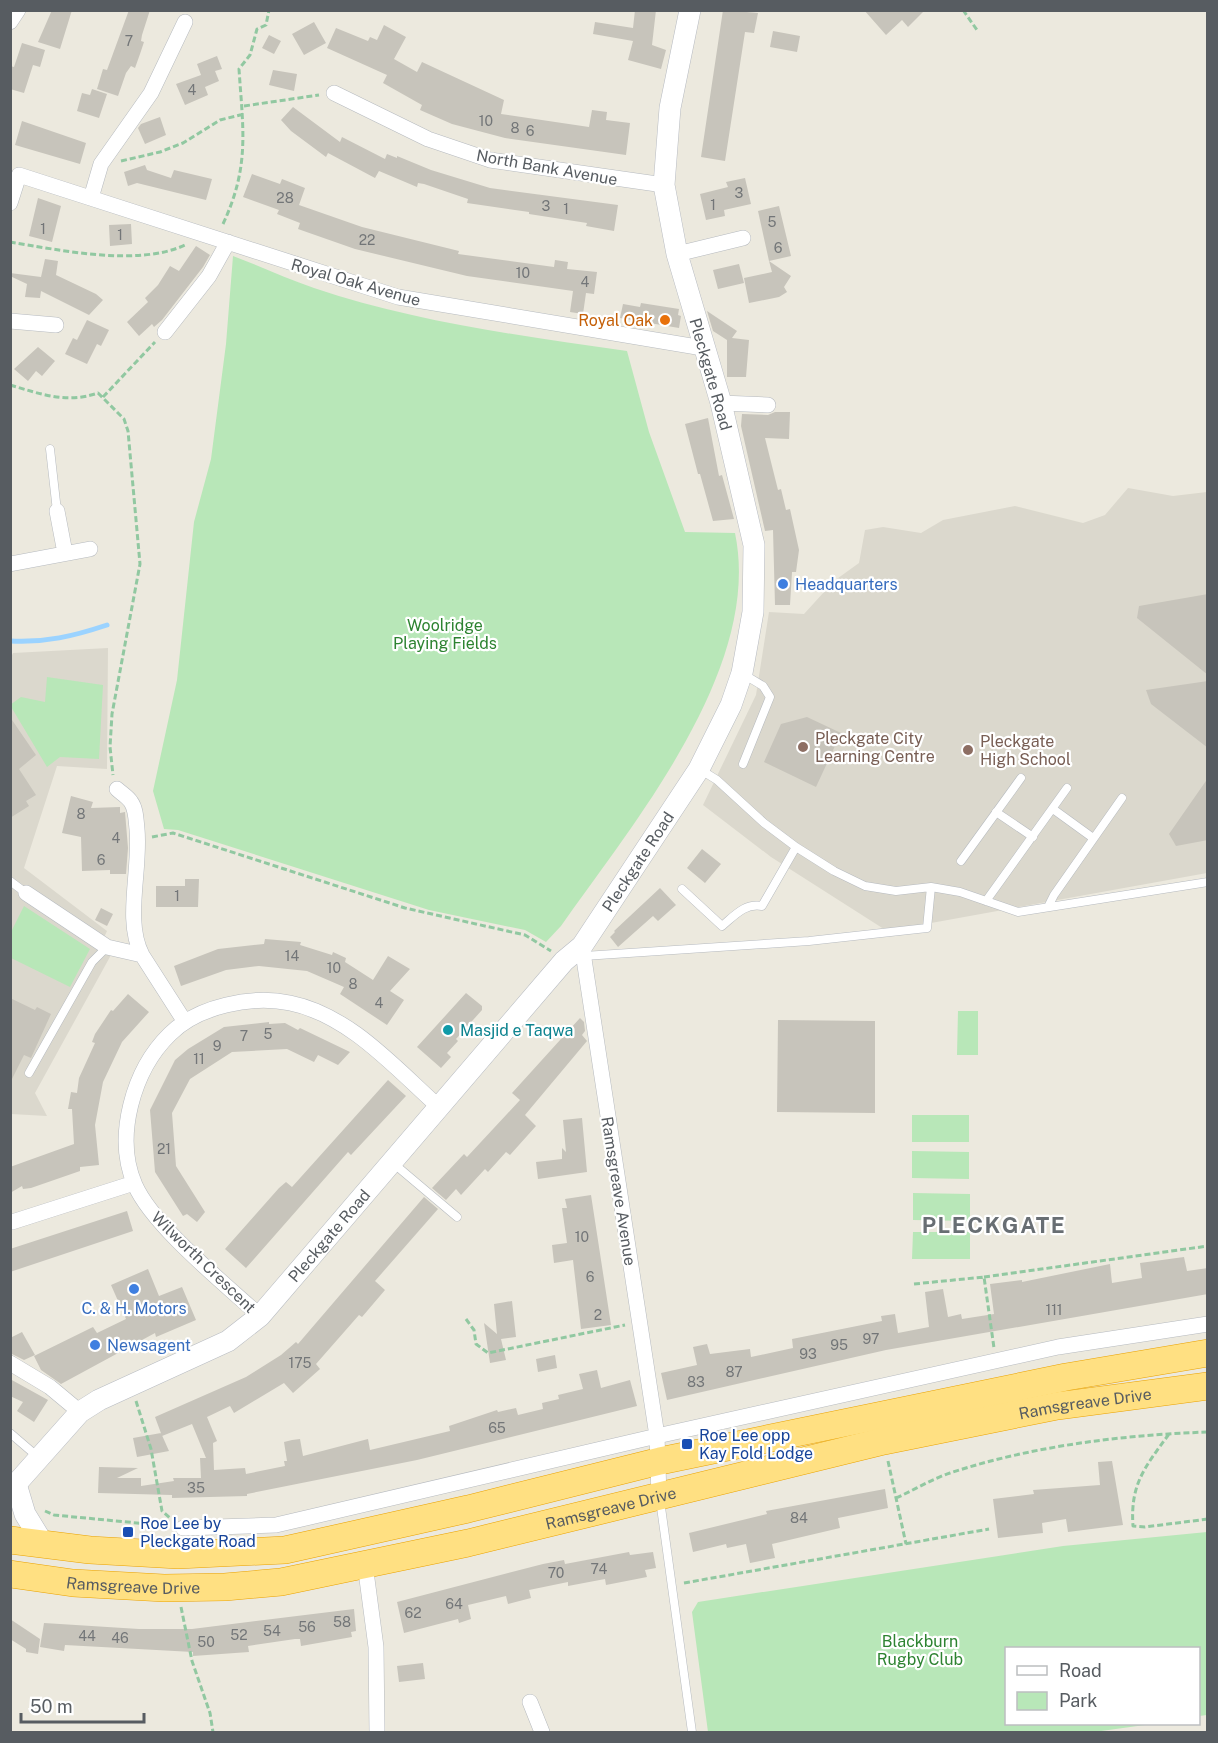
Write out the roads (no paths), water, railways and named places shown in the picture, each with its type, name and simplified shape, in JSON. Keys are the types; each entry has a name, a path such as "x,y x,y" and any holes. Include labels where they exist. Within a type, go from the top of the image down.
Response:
{"highway":[{"name":"Ramsgreave Drive","path":"10,1540 44,1545 196,1556 285,1550 468,1509 658,1449 1208,1353"},
{"name":"Ramsgreave Drive","path":"10,1574 74,1583 178,1587 225,1587 281,1582 468,1543 884,1441 1083,1402 1208,1386"}],"main road":[{"name":"Pleckgate Road","path":"12,1490 80,1412 131,1385 228,1341 260,1316 577,954 699,769 731,705 742,673 753,612 754,545 721,403 677,254 664,185 670,108 690,10"},
{"path":"12,1490 44,1545"}],"street":[{"path":"10,22 18,10"},
{"path":"91,198 101,164 151,93 185,22"},
{"name":"North Bank Avenue","path":"334,93 428,139 490,160 664,185"},
{"name":"Royal Oak Avenue","path":"10,203 19,175 398,297 522,320 703,348"},
{"path":"677,254 743,238"},
{"path":"165,332 183,313 209,276 222,240"},
{"path":"10,321 56,325"},
{"path":"721,403 768,405"},
{"path":"57,511 65,553"},
{"path":"10,564 90,549"},
{"path":"117,789 130,800 134,808 138,840 133,921 135,941 185,1022"},
{"path":"26,893 107,947 142,955"},
{"name":"Ramsgreave Avenue","path":"577,954 639,1323 658,1449 659,1496"},
{"name":"Wilworth Crescent","path":"260,1316 154,1216 134,1183 126,1154 134,1093 156,1051 170,1034 185,1022 218,1008 261,1000 289,1003 316,1011 364,1040 440,1108"},
{"path":"12,1222 134,1183"},
{"path":"183,1528 276,1525 658,1449 996,1361 1071,1345 1208,1324"},
{"path":"1071,1345 1083,1402"},
{"path":"10,1364 50,1387 80,1412"},
{"path":"276,1525 285,1550"},
{"path":"365,1564 376,1647 377,1732"},
{"path":"530,1702 542,1732"}],"lane":[{"path":"50,449 57,511"},
{"path":"742,673 763,686 770,697 743,764"},
{"path":"699,769 717,780 764,823 796,847 834,871 865,886 896,891 931,887 960,892 1018,912 1208,882"},
{"path":"961,861 1021,778"},
{"path":"986,901 1067,788"},
{"path":"1048,907 1122,798"},
{"path":"1053,808 1093,838"},
{"path":"996,812 1032,837"},
{"path":"682,889 722,926 752,904 762,906 796,847"},
{"path":"10,881 26,893"},
{"path":"577,954 809,942 927,928 931,887"},
{"path":"29,1073 92,962 107,947"},
{"path":"393,1163 457,1217"},
{"path":"10,1433 39,1458"},
{"path":"659,1496 692,1732"}],"waterway":[{"path":"10,641 59,638 107,625"}],"place":[{"name":"Royal Oak","path":"665,320"},
{"name":"Headquarters","path":"783,584"},
{"name":"Pleckgate City Learning Centre","path":"803,747"},
{"name":"Pleckgate High School","path":"968,750"},
{"name":"Masjid e Taqwa","path":"448,1030"},
{"name":"C. & H. Motors","path":"134,1289"},
{"name":"Newsagent","path":"95,1345"},
{"name":"Roe Lee opp Kay Fold Lodge","path":"687,1444"},
{"name":"Roe Lee by Pleckgate Road","path":"128,1532"}],"district":[{"name":"PLECKGATE","path":"994,1225"}],"park label":[{"name":"Woolridge Playing Fields","path":"445,634"},
{"name":"Blackburn Rugby Club","path":"920,1650"}]}
